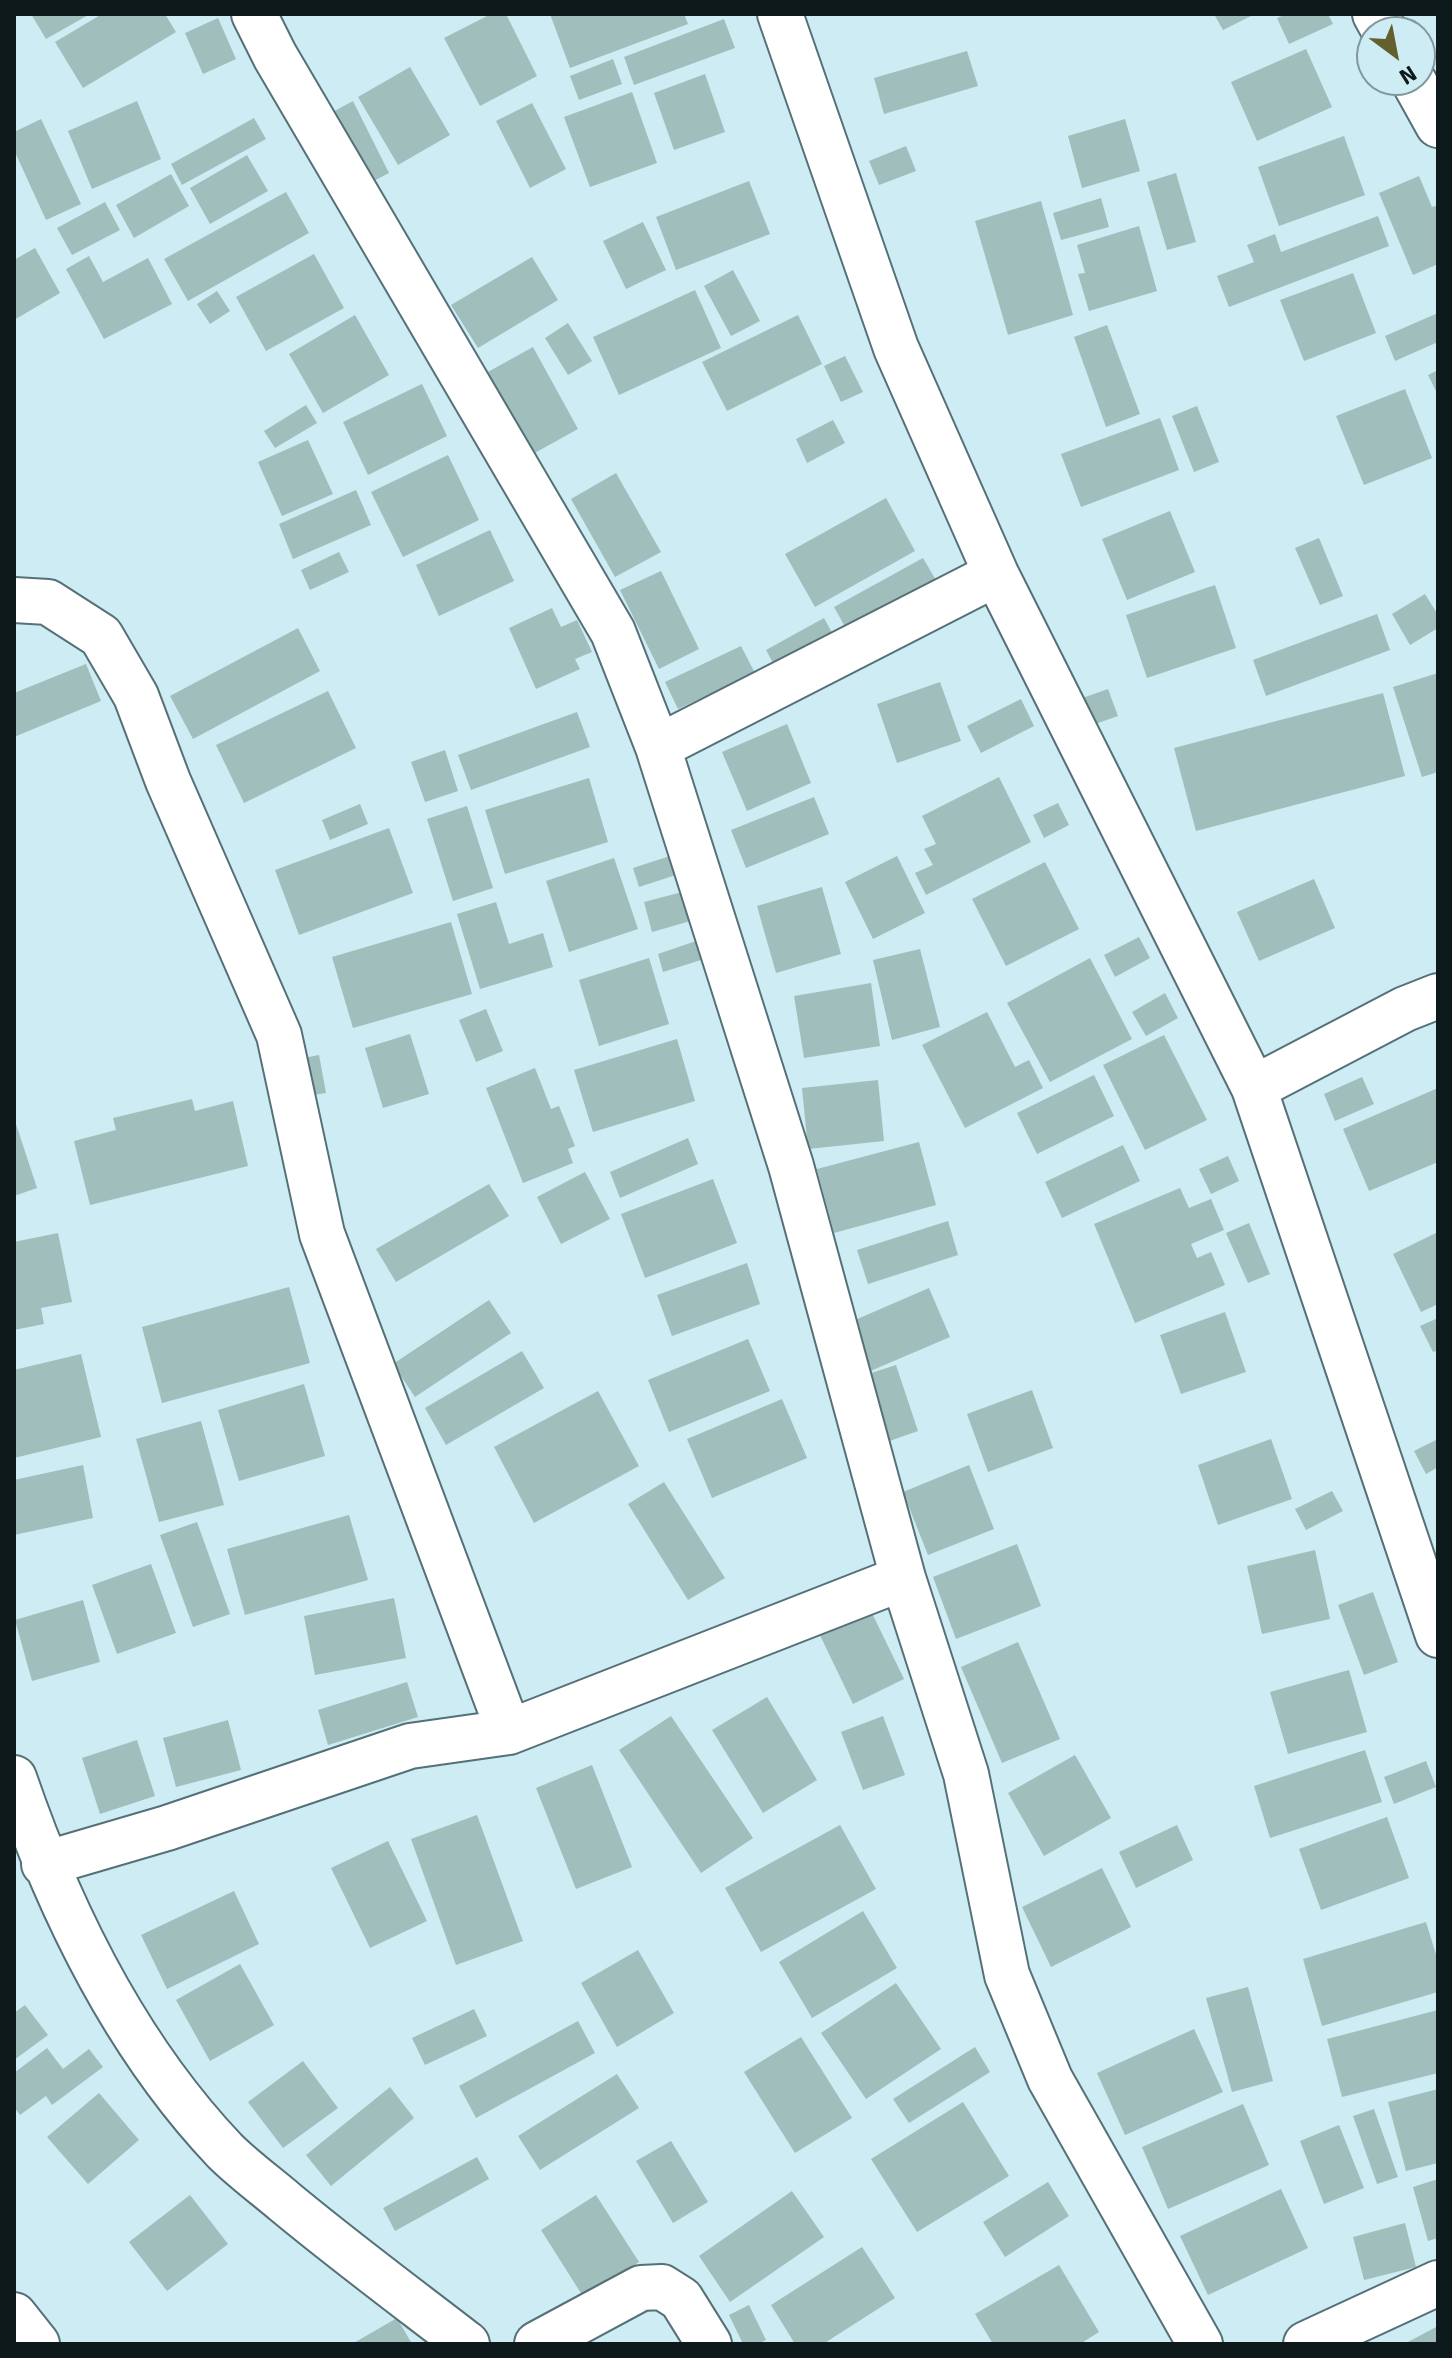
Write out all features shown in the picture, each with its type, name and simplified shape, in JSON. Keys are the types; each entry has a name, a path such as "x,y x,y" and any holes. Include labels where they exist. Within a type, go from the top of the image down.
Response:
{"street":[{"path":"254,14 283,70 613,632 658,747 791,1166 903,1578 966,1774 1007,1975 1050,2079 1200,2344"},
{"path":"780,14 896,348 996,574 1254,1088 1438,1635"},
{"path":"1422,96 1438,125"},
{"path":"658,747 996,574"},
{"path":"14,600 48,602 101,636 136,696 168,781 279,1035 322,1234 509,1732"},
{"path":"1254,1088 1405,1009 1438,996"},
{"path":"44,1864 167,1828 410,1746 509,1732 903,1578"},
{"path":"14,1778 44,1864 96,1966 165,2083 227,2153 318,2230 467,2344"},
{"path":"1306,2344 1438,2283"},
{"path":"537,2344 641,2288 662,2287 681,2299 709,2344"},
{"path":"14,2315 37,2344"}],"building":[{"path":"31,14 90,14 46,39"},
{"path":"102,14 165,14 176,32 83,88 55,42"},
{"path":"491,14 506,14 537,76 480,106 444,38"},
{"path":"550,14 684,14 688,24 570,68"},
{"path":"1214,14 1255,14 1223,30"},
{"path":"1287,14 1328,14 1333,24 1289,44 1277,18"},
{"path":"218,18 236,59 203,74 185,33"},
{"path":"724,19 735,48 634,85 624,57"},
{"path":"1306,49 1332,107 1257,141 1231,82"},
{"path":"967,51 978,86 884,114 874,78"},
{"path":"613,59 622,84 579,100 570,76"},
{"path":"410,67 450,135 398,165 358,97"},
{"path":"705,74 725,132 674,150 654,93"},
{"path":"632,92 657,163 590,187 564,117"},
{"path":"137,101 161,159 92,189 68,131"},
{"path":"353,101 389,173 366,185 329,114"},
{"path":"532,103 566,169 530,188 496,121"},
{"path":"254,118 266,139 182,185 171,164"},
{"path":"41,119 81,204 46,220 14,150 14,132"},
{"path":"1125,119 1140,171 1082,188 1068,136"},
{"path":"1344,136 1365,195 1279,226 1258,167"},
{"path":"906,146 916,171 879,185 869,161"},
{"path":"247,155 268,191 210,224 190,188"},
{"path":"1176,173 1196,242 1167,250 1147,182"},
{"path":"171,174 189,206 134,238 116,205"},
{"path":"1419,176 1432,207 1438,205 1438,264 1413,275 1379,193"},
{"path":"749,181 770,234 676,270 656,217"},
{"path":"286,192 309,233 188,301 164,259"},
{"path":"1101,198 1109,227 1061,240 1053,213"},
{"path":"1041,201 1073,315 1008,335 975,221"},
{"path":"105,202 120,230 72,255 57,228"},
{"path":"1378,216 1389,246 1229,307 1217,276 1254,262 1247,245 1275,234 1281,252"},
{"path":"643,222 666,270 626,289 603,241"},
{"path":"1139,226 1157,291 1089,311 1078,274 1085,273 1077,245"},
{"path":"35,248 60,293 14,320 14,260"},
{"path":"314,254 344,308 266,351 236,297"},
{"path":"89,256 103,282 148,258 172,304 104,339 66,269"},
{"path":"532,257 558,300 478,348 451,305"},
{"path":"733,270 760,321 731,336 704,286"},
{"path":"1353,273 1376,333 1304,361 1280,300"},
{"path":"695,290 721,348 619,395 593,337"},
{"path":"217,291 230,311 210,324 197,304"},
{"path":"1438,313 1438,342 1395,361 1385,336"},
{"path":"355,315 389,375 323,413 289,354"},
{"path":"798,315 822,364 727,411 702,362"},
{"path":"568,323 592,361 568,375 545,338"},
{"path":"1107,325 1140,414 1106,427 1074,337"},
{"path":"533,347 578,429 531,455 486,373"},
{"path":"845,356 863,392 841,402 824,366"},
{"path":"1438,370 1438,395 1428,375"},
{"path":"422,384 447,436 368,475 343,422"},
{"path":"1405,389 1432,458 1364,485 1336,416"},
{"path":"306,405 317,423 275,448 264,431"},
{"path":"1197,406 1219,462 1194,472 1172,416"},
{"path":"1160,418 1179,470 1081,507 1061,454"},
{"path":"833,420 845,443 807,463 796,439"},
{"path":"308,440 333,494 282,516 258,462"},
{"path":"448,455 479,520 403,557 371,492"},
{"path":"616,473 661,552 615,577 571,499"},
{"path":"356,490 371,525 293,559 279,524"},
{"path":"886,498 915,551 815,607 785,554"},
{"path":"1170,511 1195,572 1127,600 1102,539"},
{"path":"490,530 514,581 439,616 416,565"},
{"path":"1319,538 1343,596 1320,605 1295,548"},
{"path":"339,552 349,572 310,590 301,570"},
{"path":"923,558 937,582 848,632 834,607"},
{"path":"661,571 699,649 659,669 620,590"},
{"path":"1215,585 1236,648 1147,678 1126,615"},
{"path":"1425,594 1438,615 1438,628 1410,645 1392,614"},
{"path":"552,608 561,627 577,620 592,652 575,659 580,669 536,689 509,628"},
{"path":"1377,614 1390,650 1266,696 1253,660"},
{"path":"824,618 836,640 778,672 766,650"},
{"path":"298,628 320,671 193,739 170,696"},
{"path":"741,646 755,673 678,709 665,682"},
{"path":"86,664 101,701 14,737 14,693"},
{"path":"1438,673 1438,772 1422,777 1393,687"},
{"path":"940,682 961,741 897,763 877,704"},
{"path":"1108,689 1118,716 1084,728 1074,701"},
{"path":"328,691 356,748 244,803 216,745"},
{"path":"1383,693 1405,776 1196,831 1174,748"},
{"path":"1021,699 1034,726 981,753 967,726"},
{"path":"577,712 590,747 471,790 458,755"},
{"path":"787,724 811,783 747,811 722,752"},
{"path":"445,750 458,791 425,802 411,762"},
{"path":"999,777 1031,842 926,895 915,873 933,865 924,849 936,844 922,816"},
{"path":"589,778 608,842 505,874 485,810"},
{"path":"814,797 829,834 746,868 731,830"},
{"path":"1058,803 1069,825 1044,838 1033,815"},
{"path":"360,804 368,824 330,840 322,820"},
{"path":"467,806 493,888 453,901 427,819"},
{"path":"389,828 413,893 299,935 275,870"},
{"path":"676,854 682,873 639,887 633,868"},
{"path":"897,856 925,913 873,939 845,882"},
{"path":"614,858 638,929 569,952 546,881"},
{"path":"1045,862 1079,929 1006,966 972,899"},
{"path":"1314,879 1335,928 1259,961 1237,912"},
{"path":"822,887 841,954 776,973 757,906"},
{"path":"686,891 694,920 652,932 644,902"},
{"path":"496,902 509,944 543,933 553,967 480,989 457,914"},
{"path":"451,922 472,994 353,1028 332,957"},
{"path":"1139,937 1150,958 1115,977 1104,955"},
{"path":"696,941 701,960 663,972 658,954"},
{"path":"920,949 940,1027 892,1040 873,960"},
{"path":"649,958 669,1024 599,1046 579,980"},
{"path":"1090,958 1132,1039 1050,1082 1007,1003"},
{"path":"871,983 880,1046 804,1058 794,996"},
{"path":"1165,993 1178,1018 1146,1036 1132,1012"},
{"path":"486,1009 503,1051 476,1062 459,1020"},
{"path":"987,1012 1015,1067 1029,1060 1043,1088 965,1128 922,1045"},
{"path":"410,1034 429,1094 383,1108 365,1048"},
{"path":"1164,1035 1207,1120 1145,1150 1103,1065"},
{"path":"677,1039 695,1101 593,1132 574,1070"},
{"path":"319,1055 326,1093 306,1096 298,1059"},
{"path":"535,1068 551,1109 559,1106 575,1146 568,1149 573,1163 523,1183 486,1088"},
{"path":"1094,1075 1114,1116 1037,1154 1017,1113"},
{"path":"1362,1077 1374,1104 1335,1121 1324,1094"},
{"path":"878,1080 884,1141 808,1149 802,1088"},
{"path":"1438,1088 1438,1162 1369,1191 1343,1129"},
{"path":"192,1099 195,1111 233,1101 248,1166 90,1205 74,1141 116,1130 113,1118"},
{"path":"14,1118 37,1188 14,1196"},
{"path":"688,1138 698,1164 620,1198 610,1172"},
{"path":"919,1142 936,1205 834,1233 817,1169"},
{"path":"1123,1145 1140,1181 1062,1218 1045,1182"},
{"path":"1228,1156 1239,1181 1211,1194 1199,1169"},
{"path":"585,1172 610,1219 561,1244 537,1197"},
{"path":"713,1179 737,1243 645,1278 621,1214"},
{"path":"489,1184 509,1216 396,1282 376,1249"},
{"path":"1180,1188 1189,1208 1211,1199 1224,1230 1191,1244 1197,1258 1211,1252 1225,1285 1135,1323 1094,1224"},
{"path":"948,1221 958,1255 868,1284 857,1250"},
{"path":"1249,1223 1270,1274 1248,1283 1226,1233"},
{"path":"1438,1232 1438,1304 1421,1312 1393,1254"},
{"path":"58,1233 72,1302 41,1308 44,1324 14,1330 14,1242"},
{"path":"747,1263 760,1304 672,1336 657,1295"},
{"path":"289,1287 310,1363 162,1403 142,1327"},
{"path":"929,1288 950,1337 868,1372 848,1323"},
{"path":"489,1300 511,1333 415,1397 393,1364"},
{"path":"1225,1312 1246,1372 1181,1394 1160,1335"},
{"path":"1438,1318 1438,1350 1433,1352 1420,1326"},
{"path":"748,1339 770,1391 669,1432 648,1380"},
{"path":"522,1351 544,1388 446,1445 425,1408"},
{"path":"81,1354 101,1437 14,1458 14,1370"},
{"path":"896,1365 918,1431 881,1444 859,1377"},
{"path":"304,1384 325,1456 239,1481 218,1410"},
{"path":"1032,1390 1053,1448 988,1472 967,1414"},
{"path":"598,1391 639,1466 534,1523 494,1447"},
{"path":"782,1399 807,1458 712,1498 687,1439"},
{"path":"201,1421 224,1505 159,1522 136,1439"},
{"path":"1271,1439 1292,1499 1218,1525 1198,1465"},
{"path":"1438,1439 1438,1467 1426,1474 1414,1451"},
{"path":"83,1465 93,1518 14,1535 14,1480"},
{"path":"969,1465 994,1529 928,1555 903,1492"},
{"path":"664,1482 725,1578 688,1600 628,1504"},
{"path":"1332,1491 1343,1511 1306,1530 1295,1509"},
{"path":"349,1515 368,1580 245,1615 227,1549"},
{"path":"197,1522 230,1614 193,1627 160,1535"},
{"path":"1017,1544 1041,1606 956,1639 933,1577"},
{"path":"1315,1550 1330,1619 1262,1634 1247,1566"},
{"path":"151,1564 176,1633 117,1654 92,1585"},
{"path":"1373,1592 1398,1662 1364,1675 1338,1605"},
{"path":"394,1598 406,1658 315,1675 304,1616"},
{"path":"83,1600 100,1662 32,1681 15,1620"},
{"path":"869,1607 904,1679 853,1704 818,1631"},
{"path":"1018,1642 1060,1739 1002,1763 961,1667"},
{"path":"1349,1670 1367,1732 1288,1754 1270,1692"},
{"path":"407,1682 418,1717 328,1745 318,1710"},
{"path":"767,1697 817,1780 763,1813 712,1730"},
{"path":"671,1716 753,1838 701,1873 619,1750"},
{"path":"883,1716 905,1775 863,1790 841,1732"},
{"path":"228,1720 241,1770 176,1787 163,1738"},
{"path":"137,1740 155,1796 100,1814 82,1758"},
{"path":"1365,1750 1382,1802 1270,1838 1254,1786"},
{"path":"1075,1755 1111,1818 1044,1856 1008,1793"},
{"path":"1426,1761 1436,1787 1394,1804 1384,1777"},
{"path":"592,1765 632,1867 576,1889 536,1788"},
{"path":"477,1815 523,1941 456,1965 411,1839"},
{"path":"1387,1817 1409,1878 1321,1910 1299,1849"},
{"path":"840,1825 876,1889 761,1952 725,1888"},
{"path":"1177,1825 1193,1860 1136,1888 1119,1852"},
{"path":"388,1841 427,1921 370,1948 331,1868"},
{"path":"1102,1868 1131,1927 1051,1967 1022,1907"},
{"path":"234,1891 259,1944 167,1989 141,1935"},
{"path":"863,1911 897,1968 812,2018 779,1962"},
{"path":"1426,1922 1438,1961 1438,1992 1322,2026 1303,1959"},
{"path":"638,1950 674,2013 617,2047 581,1983"},
{"path":"240,1964 274,2025 210,2061 176,2000"},
{"path":"896,1983 941,2049 866,2099 821,2033"},
{"path":"1248,1987 1273,2081 1232,2092 1206,1998"},
{"path":"25,2005 48,2035 14,2060 14,2013"},
{"path":"474,2009 487,2036 425,2065 412,2038"},
{"path":"1438,2010 1438,2073 1342,2097 1327,2039"},
{"path":"578,2021 595,2053 476,2118 459,2086"},
{"path":"1194,2029 1223,2092 1125,2135 1097,2073"},
{"path":"801,2037 852,2118 795,2153 744,2072"},
{"path":"975,2047 990,2072 909,2123 893,2099"},
{"path":"47,2048 63,2069 89,2049 103,2067 52,2105 46,2096 20,2115 14,2107 14,2073"},
{"path":"303,2061 338,2108 283,2148 248,2102"},
{"path":"617,2074 639,2108 540,2170 518,2136"},
{"path":"390,2087 414,2118 331,2186 306,2155"},
{"path":"1438,2089 1438,2163 1406,2171 1388,2102"},
{"path":"99,2093 139,2140 88,2184 47,2137"},
{"path":"963,2102 1009,2176 917,2232 871,2159"},
{"path":"1243,2104 1269,2165 1168,2209 1142,2147"},
{"path":"1374,2109 1398,2177 1377,2184 1353,2116"},
{"path":"1339,2125 1364,2188 1324,2204 1300,2141"},
{"path":"671,2141 708,2202 673,2223 636,2161"},
{"path":"477,2157 489,2179 395,2231 383,2208"},
{"path":"1438,2179 1438,2238 1428,2241 1413,2187"},
{"path":"1048,2182 1069,2216 1005,2257 983,2222"},
{"path":"1281,2189 1308,2248 1208,2295 1180,2236"},
{"path":"792,2191 824,2237 730,2302 699,2256"},
{"path":"190,2195 228,2244 167,2291 129,2242"},
{"path":"596,2195 639,2262 584,2298 541,2230"},
{"path":"1405,2223 1416,2267 1364,2280 1353,2237"},
{"path":"862,2247 895,2298 823,2344 795,2344 771,2305"},
{"path":"1059,2265 1099,2332 1080,2344 993,2344 975,2314"},
{"path":"749,2305 766,2340 757,2344 743,2344 729,2315"},
{"path":"397,2318 412,2344 352,2344"},
{"path":"1438,2326 1438,2344 1404,2344"}]}
